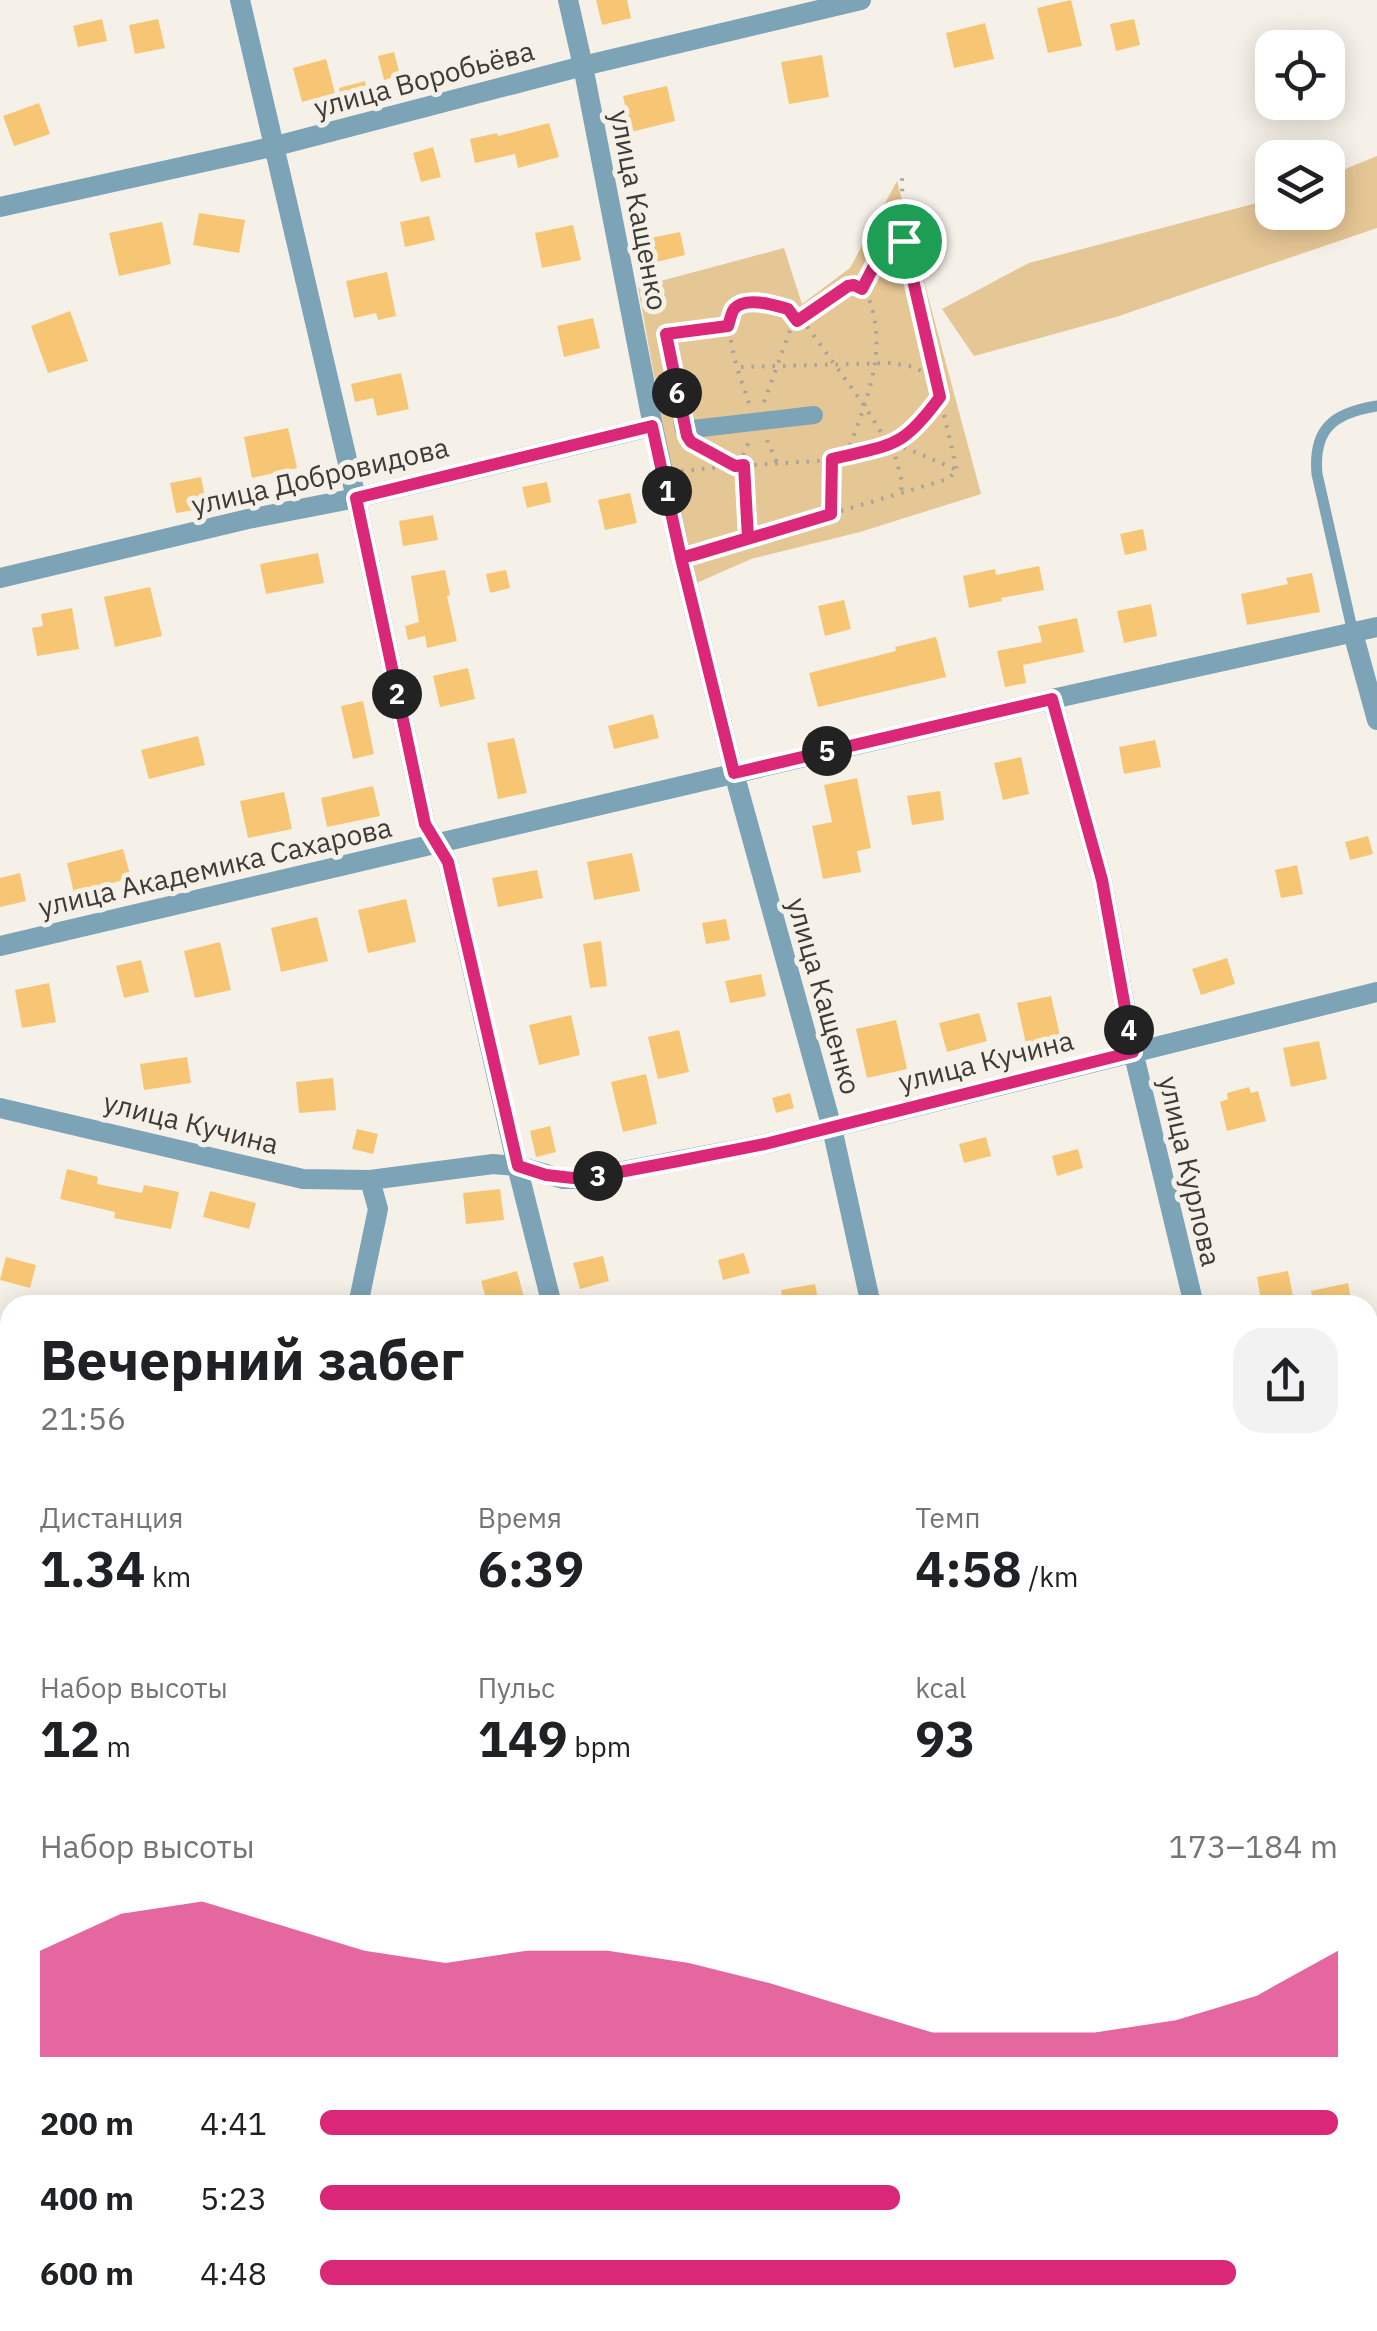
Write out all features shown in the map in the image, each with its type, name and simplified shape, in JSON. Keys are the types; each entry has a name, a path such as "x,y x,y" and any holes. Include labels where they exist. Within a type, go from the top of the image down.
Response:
{"street":[{"path":"240,0 356,498 425,824 448,862 550,1295"},
{"name":"улица Кащенко","path":"568,0 681,558 734,773 832,1128 869,1295"},
{"name":"улица Воробьёва","path":"0,207 276,146 583,66 861,0"},
{"path":"666,334 684,430 814,416"},
{"name":"улица Добровидова","path":"0,578 652,426"},
{"name":"улица Академика Сахарова","path":"0,946 1052,699 1377,627"},
{"path":"1353,633 1377,720"},
{"name":"улица Курлова","path":"1052,699 1102,880 1133,1052 1192,1295"},
{"name":"улица Кучина","path":"0,1108 303,1179 370,1180 492,1164 582,1179 765,1144 1377,992"},
{"path":"360,1295 378,1209 370,1180"}],"lane":[{"path":"1353,633 1315,456 1318,438 1331,423 1348,413 1377,406"}],"path":[{"path":"902,172 904,241 957,470"},
{"path":"862,289 902,212"},
{"path":"761,408 788,331 848,286 862,289 870,300 876,326 876,362 846,456"},
{"path":"751,410 728,326 732,311 747,302 788,309 834,363 892,444 900,493"},
{"path":"666,334 728,326"},
{"path":"739,367 876,362 914,367 936,380"},
{"path":"681,472 814,462 892,444 906,438 940,397"},
{"path":"684,430 691,442 740,466"},
{"path":"748,538 740,466 753,430"},
{"path":"762,430 778,463"},
{"path":"892,444 957,470"},
{"path":"831,514 832,459"},
{"path":"681,558 948,479 957,470"}],"shaded area":[{"path":"1377,156 1377,228 1116,317 974,356 942,309 1029,263 1255,203 1255,230 1345,230 1345,169"},
{"path":"897,181 981,494 860,532 751,559 692,585 638,287 784,248 802,304 850,268"}],"building":[{"path":"596,0 627,0 631,18 602,25"},
{"path":"1071,0 1082,46 1048,53 1037,8"},
{"path":"102,19 107,41 78,47 73,26"},
{"path":"158,19 165,48 135,54 129,25"},
{"path":"1134,19 1140,45 1116,51 1110,24"},
{"path":"985,23 994,59 954,68 946,33"},
{"path":"394,52 400,75 384,80 378,56"},
{"path":"822,55 829,97 789,104 781,62"},
{"path":"326,59 335,93 302,102 293,68"},
{"path":"365,81 370,101 343,108 339,88"},
{"path":"667,86 675,121 631,132 623,96"},
{"path":"39,103 50,134 14,146 3,116"},
{"path":"549,123 559,157 518,168 515,154 475,163 470,139"},
{"path":"433,147 441,177 421,182 413,153"},
{"path":"199,213 245,220 239,253 193,245"},
{"path":"429,216 435,240 405,247 400,222"},
{"path":"162,222 171,264 119,276 109,233"},
{"path":"573,225 581,260 542,268 535,233"},
{"path":"680,232 685,255 656,262 651,238"},
{"path":"387,272 396,316 378,320 376,313 354,318 346,281"},
{"path":"70,311 88,361 48,373 31,326"},
{"path":"593,318 600,348 564,357 557,326"},
{"path":"401,373 409,409 377,416 373,398 355,402 351,384"},
{"path":"288,428 297,468 252,478 244,437"},
{"path":"201,477 207,508 176,513 170,483"},
{"path":"547,482 551,502 527,508 522,487"},
{"path":"630,493 637,523 605,530 598,500"},
{"path":"433,515 438,540 403,546 399,521"},
{"path":"1143,529 1147,550 1125,555 1120,534"},
{"path":"318,553 324,583 266,594 260,564"},
{"path":"1039,566 1044,590 969,608 963,576 995,569 996,575"},
{"path":"445,570 457,641 427,648 425,636 408,640 405,626 419,622 411,576"},
{"path":"506,570 510,588 490,593 486,574"},
{"path":"1312,573 1320,612 1247,625 1241,594 1288,584 1286,578"},
{"path":"150,587 162,636 115,647 104,597"},
{"path":"844,600 851,629 825,636 818,606"},
{"path":"1151,604 1157,636 1124,643 1117,611"},
{"path":"72,608 79,649 37,656 32,628 43,626 41,614"},
{"path":"1077,618 1084,652 1023,665 1026,683 1005,687 997,651 1042,642 1038,626"},
{"path":"936,637 946,677 818,707 809,673"},
{"path":"468,668 475,699 440,707 433,676"},
{"path":"363,701 374,754 353,759 341,706"},
{"path":"653,714 659,738 614,749 608,726"},
{"path":"198,736 205,765 149,779 141,750"},
{"path":"514,738 527,793 498,799 487,743"},
{"path":"1155,740 1161,767 1124,774 1119,747"},
{"path":"1021,757 1029,794 1003,800 994,763"},
{"path":"857,778 871,848 857,851 861,872 823,879 812,826 832,822 824,785"},
{"path":"373,786 380,816 327,827 321,798"},
{"path":"940,791 944,820 912,825 907,796"},
{"path":"284,792 292,829 248,838 240,801"},
{"path":"1368,836 1373,854 1350,860 1345,842"},
{"path":"123,849 131,878 74,893 67,863"},
{"path":"632,853 640,891 594,900 587,862"},
{"path":"1297,865 1303,894 1281,898 1275,870"},
{"path":"537,870 543,898 498,907 492,878"},
{"path":"20,873 26,901 0,907 0,878"},
{"path":"406,899 416,942 368,953 358,910"},
{"path":"317,917 328,961 281,972 271,928"},
{"path":"726,919 730,940 706,944 702,923"},
{"path":"601,941 607,986 590,988 583,944"},
{"path":"220,942 231,990 195,998 184,951"},
{"path":"1227,958 1235,984 1201,995 1192,969"},
{"path":"141,960 149,992 124,998 116,966"},
{"path":"761,974 766,996 730,1003 725,981"},
{"path":"49,983 56,1022 22,1028 15,990"},
{"path":"1051,996 1060,1036 1026,1044 1017,1003"},
{"path":"979,1013 987,1041 947,1052 939,1023"},
{"path":"571,1015 580,1055 539,1065 529,1025"},
{"path":"896,1020 907,1069 867,1078 856,1029"},
{"path":"679,1030 689,1072 658,1079 648,1037"},
{"path":"1319,1041 1327,1079 1291,1087 1283,1048"},
{"path":"187,1057 191,1083 144,1090 140,1064"},
{"path":"646,1074 657,1124 623,1132 611,1082"},
{"path":"333,1078 336,1110 299,1113 296,1082"},
{"path":"1249,1087 1251,1093 1258,1091 1266,1121 1227,1131 1220,1102 1228,1099 1227,1093"},
{"path":"790,1093 794,1108 776,1113 772,1098"},
{"path":"550,1126 556,1152 536,1157 530,1131"},
{"path":"357,1129 378,1134 373,1154 352,1149"},
{"path":"986,1137 991,1156 964,1163 959,1144"},
{"path":"1078,1149 1083,1168 1057,1176 1052,1156"},
{"path":"67,1169 98,1177 97,1184 142,1193 144,1185 179,1192 171,1229 114,1218 115,1212 60,1199"},
{"path":"500,1189 504,1220 466,1224 463,1193"},
{"path":"210,1191 256,1203 249,1229 203,1217"},
{"path":"744,1253 750,1273 723,1280 718,1260"},
{"path":"603,1256 609,1281 580,1289 573,1263"},
{"path":"6,1257 36,1265 30,1288 0,1280"},
{"path":"517,1271 523,1295 485,1295 481,1281"},
{"path":"1288,1271 1293,1295 1260,1295 1257,1277"},
{"path":"1348,1283 1350,1295 1312,1295 1311,1291"},
{"path":"815,1284 817,1295 782,1295 781,1290"}],"route":[{"path":"904,241 902,212 862,289 848,286 797,321 781,306 747,302 732,311 728,326 666,334 687,436 735,466 744,465 748,538 681,558 734,773 1052,699 1102,880 1133,1052 765,1144 582,1179 564,1179 518,1166 448,862 425,824 356,498 652,426 681,558 831,514 832,459 886,447 906,438 940,397 904,241"}]}
